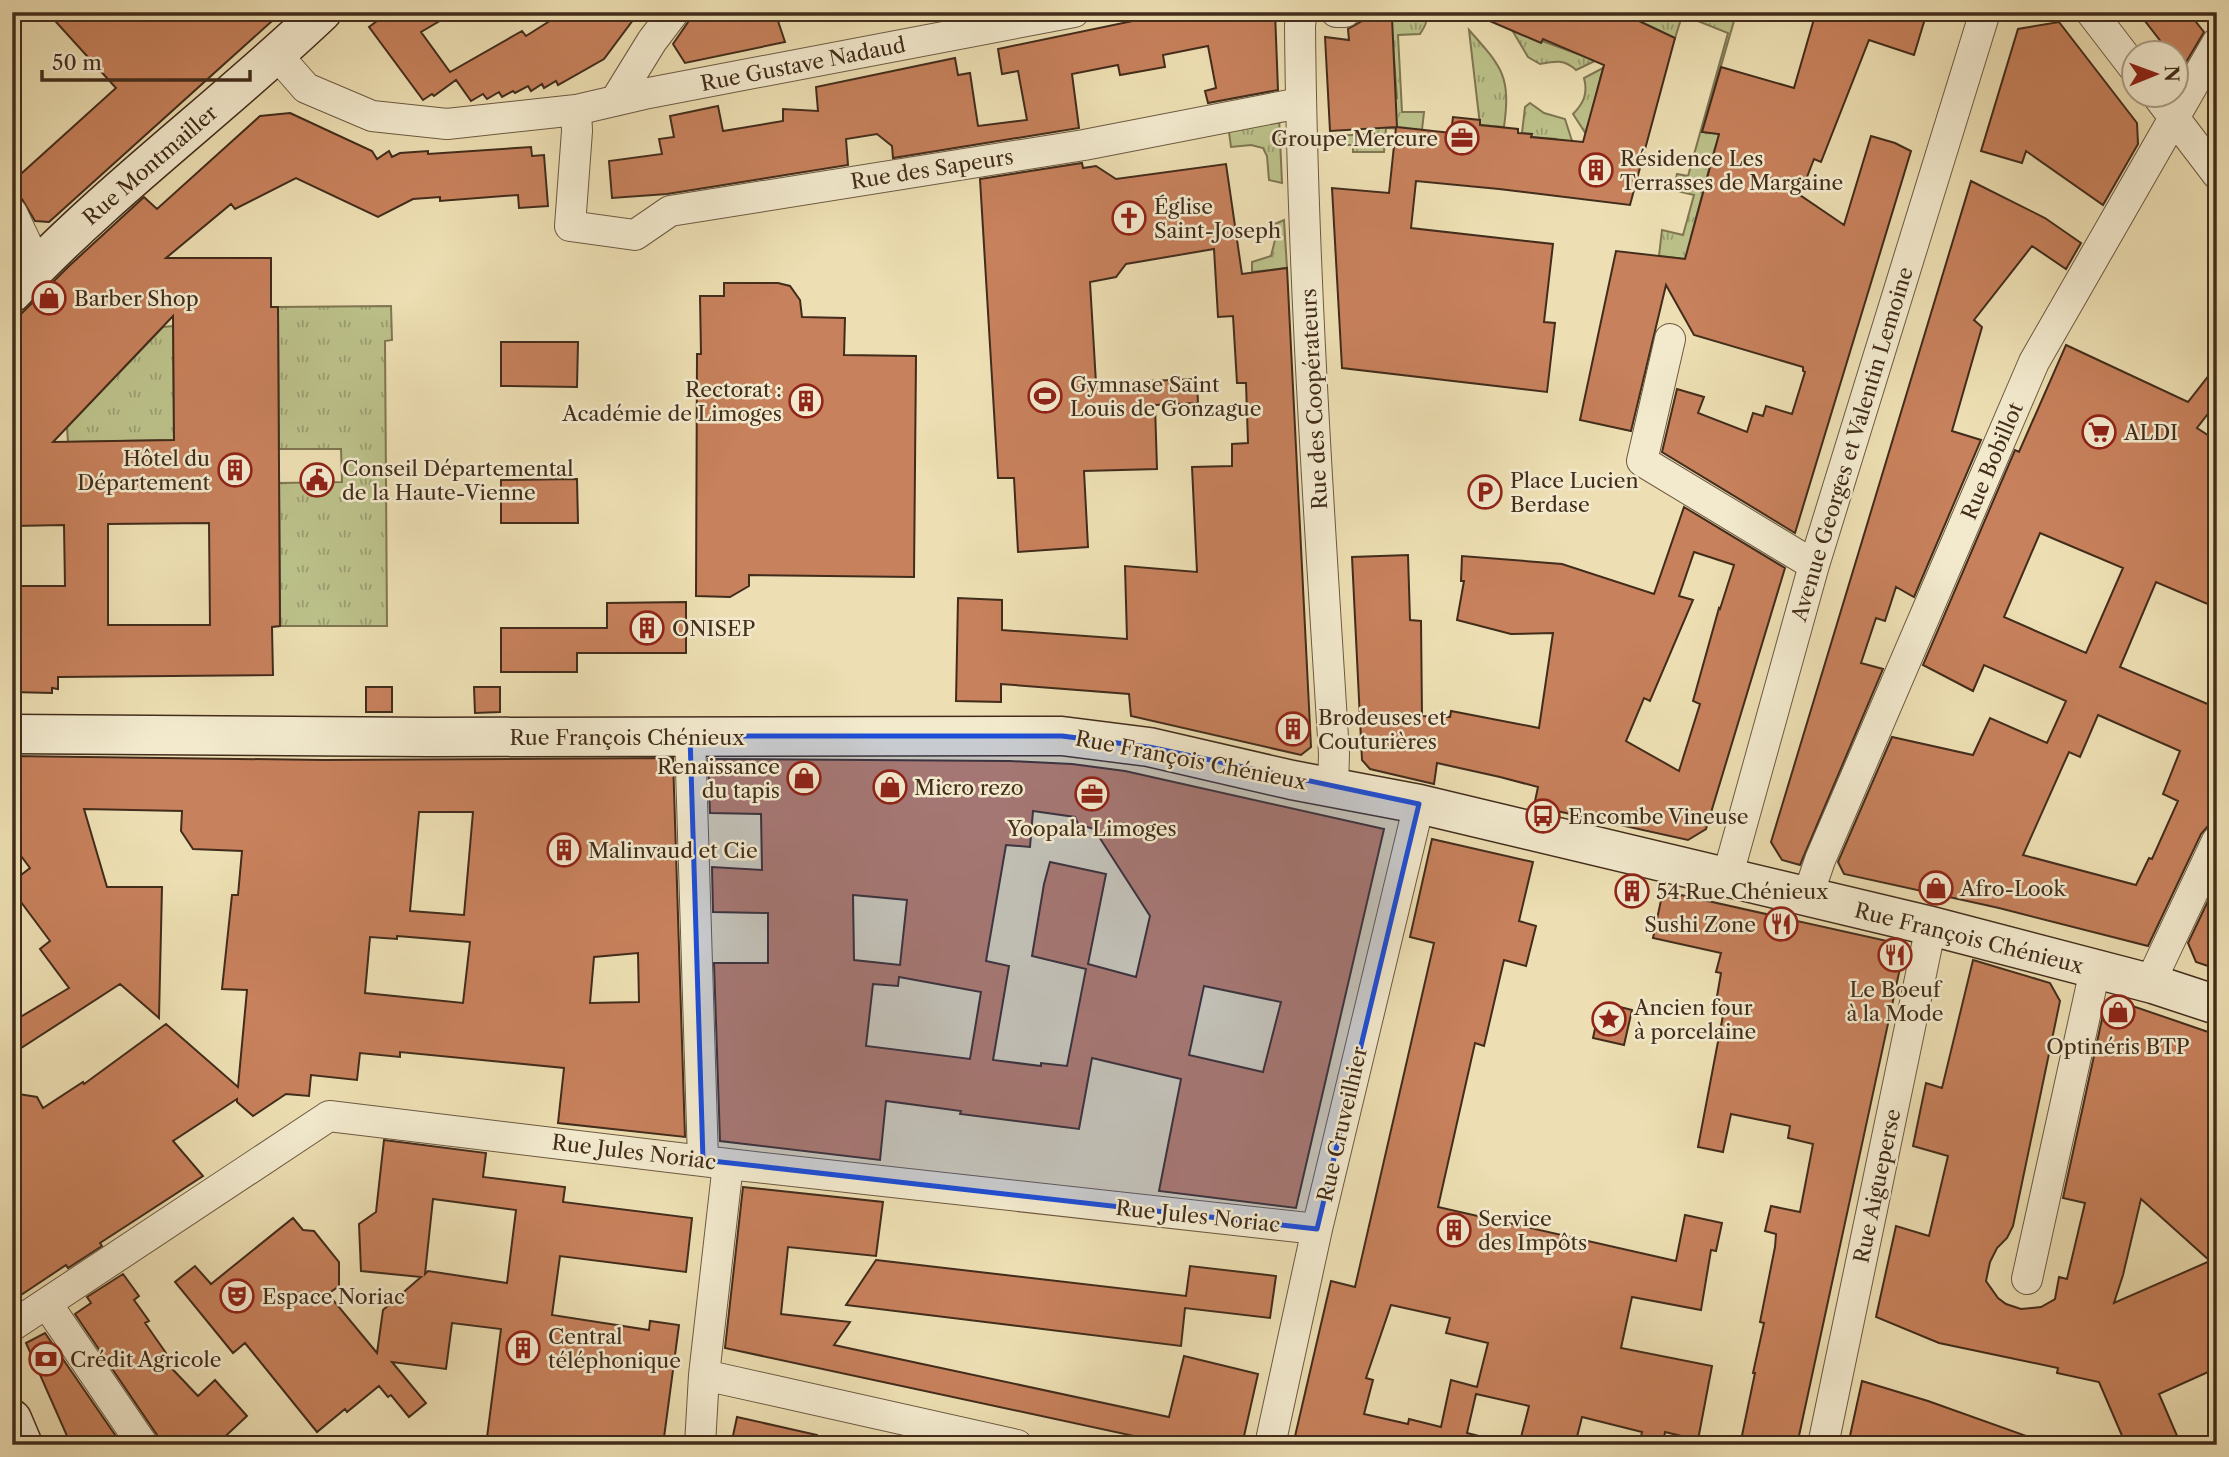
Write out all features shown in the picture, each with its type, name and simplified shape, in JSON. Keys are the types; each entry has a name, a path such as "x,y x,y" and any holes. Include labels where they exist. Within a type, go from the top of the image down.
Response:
{"main road":[{"name":"Rue Montmailler","path":"25,280 144,168 277,55 322,12"},
{"name":"Rue François Chénieux","path":"12,734 416,737 1062,736 1149,747 1292,780 1419,804 1931,926 2153,984 2217,1005"},
{"path":"12,1419 23,1445"}],"street":[{"path":"615,101 652,41 674,12"},
{"name":"Rue Gustave Nadaud","path":"277,55 306,88 372,116 447,124 576,110 1074,12"},
{"name":"Rue des Coopérateurs","path":"1302,12 1300,103 1316,455 1334,754 1333,786"},
{"path":"1336,12 1345,12"},
{"name":"Avenue Georges et Valentin Lemoine","path":"1727,878 1814,565 1985,12"},
{"path":"2091,12 2120,50"},
{"name":"Rue Bobillot","path":"1807,898 1820,860 2034,362 2217,43"},
{"name":"Rue des Sapeurs","path":"576,110 570,226 635,235 670,211 1097,142 1300,103"},
{"path":"2166,108 2217,174"},
{"path":"12,213 25,280"},
{"path":"1670,339 1642,461 1814,565"},
{"path":"690,736 715,1162 700,1445"},
{"name":"Rue Cruveilhier","path":"1270,1445 1317,1229 1419,804"},
{"path":"2153,984 2157,968 2217,841"},
{"name":"Rue Aigueperse","path":"1823,1445 1931,926"},
{"path":"2027,1279 2095,970"},
{"name":"Rue Jules Noriac","path":"12,1326 329,1116 1317,1229"},
{"path":"47,1304 143,1445"},
{"path":"704,1375 1017,1445"}],"highlighted area":[{"path":"690,736 1062,736 1149,747 1419,804 1317,1229 703,1160"}],"green space":[{"path":"1397,12 1424,12 1426,18 1420,34 1398,35 1402,112 1424,112 1422,130 1386,128 1384,152 1353,152 1353,145 1331,145 1330,136 1374,134 1372,95 1397,98 1391,17"},
{"path":"1620,12 1686,12 1685,16 1682,16 1675,38"},
{"path":"1697,12 1736,14 1702,132 1810,144 1765,268 1659,256 1662,230 1683,235 1694,195 1673,190 1674,185 1703,192 1691,237 1740,250 1764,161 1715,148 1705,184 1676,178 1677,174 1688,176 1728,33 1695,20"},
{"path":"1469,30 1502,73 1506,96 1504,127 1480,125"},
{"path":"1512,30 1599,59 1576,70 1559,62 1540,64 1528,57"},
{"path":"1603,68 1586,134 1573,114 1584,97 1584,78"},
{"path":"1530,103 1544,113 1565,119 1573,144 1522,133 1525,107"},
{"path":"1279,117 1282,183 1269,180 1267,156 1263,148 1251,145 1231,147 1228,125"},
{"path":"1284,220 1287,268 1252,272 1252,262 1271,256 1275,224"},
{"path":"391,306 392,340 385,341 387,626 280,626 279,483 342,482 341,449 279,449 278,307"},
{"path":"173,326 174,440 68,442 67,427 163,327"}],"building":[{"path":"47,12 282,12 49,222 35,221 22,199 12,196 12,182 116,88"},
{"path":"389,12 455,12 421,32 450,72 522,31 526,36 564,12 639,12 604,59 558,85 556,81 544,88 542,84 531,91 528,86 502,97 499,92 487,99 483,94 471,101 456,80 434,96 432,94 423,100 369,27"},
{"path":"695,12 775,12 785,42 685,63 673,44"},
{"path":"1176,12 1275,12 1278,90 1208,103 1205,91 1216,88 1208,46 1163,55 1165,67 1120,75 1118,65 1072,74 1079,128 893,158 892,146 877,134 846,139 848,165 667,194 612,198 609,161 662,154 659,139 674,137 670,116 718,106 723,131 783,121 783,109 818,111 816,87 955,58 958,75 970,73 978,126 1027,120 1018,71 1002,74 998,49"},
{"path":"1378,12 1387,12 1392,18 1397,127 1451,133 1453,117 1480,120 1480,125 1518,129 1518,133 1532,134 1531,137 1583,142 1604,65 1543,39 1541,43 1469,12 1620,12 1675,38 1630,205 1416,181 1411,228 1553,244 1544,322 1555,323 1547,392 1342,368 1332,188 1389,193 1396,127 1330,131 1325,37 1349,40 1348,29"},
{"path":"1816,12 1927,12 1914,55 1869,40 1821,162 1814,159 1800,195 1844,225 1871,136 1911,151 1795,533 1662,452 1677,389 1704,397 1698,413 1747,432 1753,413 1763,416 1766,406 1792,414 1805,372 1803,367 1694,335 1666,285 1631,431 1580,420 1616,251 1685,259 1719,134 1702,132 1721,67 1794,88"},
{"path":"2138,12 2188,12 2204,32 2190,56 2190,38 2158,38"},
{"path":"2059,22 2120,101 2120,108 2125,108 2137,123 2138,144 2103,205 2026,151 2022,163 1981,151 2018,29"},
{"path":"290,113 372,151 377,159 389,151 392,157 400,153 428,151 428,154 531,147 532,156 544,155 548,206 519,208 518,195 440,201 440,197 413,199 378,217 296,178 235,209 231,204 166,258 271,258 271,307 278,307 280,626 272,627 273,675 58,677 58,689 52,688 52,693 12,692 12,586 65,586 64,525 14,526 12,323 144,197 157,209 260,116","holes":["173,316 174,440 53,442","209,523 210,625 108,625 108,524"]},
{"path":"1082,163 1083,168 1096,166 1116,179 1226,164 1242,274 1287,268 1311,747 1301,755 1131,716 1129,694 1001,684 1001,702 956,701 958,598 1002,600 1002,630 1127,639 1125,566 1197,572 1192,467 1232,466 1232,444 1248,443 1246,383 1237,383 1233,316 1218,317 1214,249 1126,264 1116,277 1090,282 1096,383 1197,379 1198,403 1155,405 1157,469 1084,471 1088,547 1018,552 1014,478 998,478 980,179"},
{"path":"1971,181 2045,218 2081,243 2066,269 2032,246 1974,320 1982,327 1952,431 1981,440 1914,597 1896,587 1885,621 1876,618 1861,663 1883,669 1800,865 1782,860 1771,842"},
{"name":"Rectorat : Académie de Limoges","path":"724,283 778,283 790,286 800,300 802,317 845,318 844,355 916,356 914,577 749,575 749,586 730,597 696,596 697,354 701,354 700,296 724,296"},
{"path":"501,342 578,342 577,387 501,386"},
{"path":"2066,345 2188,402 2217,365 2217,402 2197,428 2217,441 2217,608 2156,582 2120,667 2217,708 2217,824 2208,826 2201,834 2148,946 1999,908 1844,874 1838,862 1892,737 1973,755 1990,718 2047,743 2066,701 1984,665 1973,691 1923,665 2015,450 2019,452","holes":["2040,533 2123,568 2086,653 2004,617","2098,715 2180,751 2163,794 2178,801 2152,859 2149,858 2136,885 2023,855 2069,752 2080,757"]},
{"path":"577,479 578,523 501,523 501,480"},
{"path":"1684,507 1785,568 1706,829 1688,840 1534,806 1538,787 1500,777 1437,763 1434,784 1370,769 1362,760 1352,557 1408,555 1410,620 1421,621 1422,716 1450,717 1451,711 1539,728 1553,633 1511,634 1457,620 1464,581 1461,581 1462,556 1562,564 1654,594","holes":["1694,552 1734,565 1693,701 1700,704 1679,771 1626,741 1644,698 1650,701 1693,600 1679,596"]},
{"path":"686,602 686,653 577,653 577,672 501,672 501,628 607,628 607,603"},
{"path":"366,687 392,687 392,712 366,712"},
{"path":"474,687 500,687 500,712 475,713"},
{"path":"12,756 324,760 673,758 685,1137 558,1123 564,1068 400,1052 400,1057 360,1053 357,1080 311,1075 309,1096 286,1094 253,1116 237,1099 173,1141 203,1176 100,1243 102,1246 68,1268 66,1265 12,1301 12,1093 37,1097 43,1108 83,1082 84,1084 166,1024 238,1087 247,990 222,989 232,895 238,895 242,851 193,849 181,831 182,811 84,809 107,887 162,887 159,1018 120,984 12,1054 12,1022 69,988 40,949 50,941 12,890 12,882 30,868 12,844","holes":["419,812 473,812 464,915 410,911","397,936 470,942 463,1003 365,993 370,937 397,939","638,953 639,1002 590,1003 594,957"]},
{"path":"708,759 1010,761 1072,764 1125,771 1384,829 1296,1208 1159,1191 1181,1079 1092,1058 1079,1129 960,1114 961,1111 886,1101 880,1160 720,1141 714,963 768,963 768,913 713,912 712,867 762,870 761,814 710,813","holes":["1033,811 1075,817 1078,824 1094,829 1150,916 1136,977 1088,964 1106,874 1050,862 1032,956 1086,969 1067,1066 1041,1063 1041,1066 993,1060 1009,966 986,961 1006,845 1030,847","853,895 907,900 900,965 854,960","899,977 981,992 970,1059 866,1046 873,984 898,986","1204,986 1281,1002 1263,1072 1189,1055"]},
{"path":"1432,839 1533,862 1519,921 1536,926 1526,966 1504,960 1484,1046 1475,1043 1438,1207 1676,1261 1685,1215 1722,1223 1716,1251 1711,1250 1701,1310 1632,1297 1621,1348 1712,1366 1698,1440 1665,1432 1663,1445 1639,1445 1642,1432 1582,1417 1575,1445 1519,1445 1529,1406 1476,1394 1467,1433 1479,1436 1478,1445 1293,1445 1331,1281 1355,1287 1434,943 1410,937","holes":["1391,1305 1450,1318 1446,1333 1488,1343 1477,1387 1451,1380 1441,1427 1409,1419 1408,1424 1364,1414 1373,1380 1366,1378"]},
{"path":"2217,882 2217,969 2196,962 2188,943"},
{"path":"1663,891 1905,945 1797,1445 1740,1445 1764,1323 1760,1322 1775,1247 1776,1234 1765,1231 1771,1206 1800,1212 1813,1144 1788,1138 1790,1126 1731,1114 1723,1152 1698,1147 1724,1010 1715,1008 1721,973 1716,972 1721,953 1653,938"},
{"path":"1973,960 2050,983 2060,1001 2013,1226 1990,1262 1986,1281 2006,1304 2021,1309 2041,1307 2055,1299 2059,1277 2067,1279 2085,1203 2063,1198 2104,1010 2118,1001 2217,1035 2217,1368 2159,1394 2181,1445 2126,1445 2099,1382 2057,1373 2058,1368 1939,1343 1876,1317 1896,1226 1929,1236 1948,1156 1913,1146 1926,1083 1942,1088","holes":["2141,1199 2210,1261 2114,1303"]},
{"path":"1608,1004 1632,1010 1624,1045 1593,1038 1599,1010"},
{"path":"384,1140 486,1153 483,1177 565,1187 563,1202 692,1218 686,1272 560,1256 552,1315 649,1330 650,1321 679,1325 663,1445 486,1445 501,1329 452,1323 446,1369 392,1362 426,1403 409,1417 391,1395 388,1397 379,1386 317,1432 245,1343 233,1353 175,1282 195,1266 211,1284 293,1218 303,1230 314,1231 339,1262 339,1286 328,1294 377,1353 383,1310 421,1277 361,1271 359,1224 376,1212","holes":["433,1199 516,1210 507,1283 428,1271 425,1274"]},
{"path":"743,1187 883,1202 876,1256 788,1247 781,1314 850,1322 834,1345 1169,1417 1184,1356 1258,1374 1242,1445 1162,1445 1162,1442 725,1348"},
{"path":"876,1260 1186,1296 1190,1266 1276,1276 1270,1318 1185,1308 1181,1346 846,1305"},
{"path":"123,1274 139,1296 134,1300 149,1321 145,1323 166,1353 161,1357 198,1396 215,1380 247,1416 216,1445 160,1445 157,1435 75,1314 91,1303 87,1297"},
{"path":"45,1333 122,1445 71,1445 26,1343"},
{"path":"1862,1381 1928,1401 2043,1442 2042,1445 1848,1445"},
{"path":"737,1417 817,1435 816,1445 731,1445"}],"place":[{"name":"Groupe Mercure","path":"1462,138"},
{"name":"Résidence Les Terrasses de Margaine","path":"1596,170"},
{"name":"Église Saint-Joseph","path":"1129,218"},
{"name":"Barber Shop","path":"49,298"},
{"name":"Gymnase Saint Louis de Gonzague","path":"1045,396"},
{"name":"Rectorat : Académie de Limoges","path":"806,401"},
{"name":"ALDI","path":"2099,432"},
{"name":"Hôtel du Département","path":"235,470"},
{"name":"Conseil Départemental de la Haute-Vienne","path":"317,480"},
{"name":"Place Lucien Berdase","path":"1485,492"},
{"name":"ONISEP","path":"647,628"},
{"name":"Brodeuses et Couturières","path":"1293,729"},
{"name":"Renaissance du tapis","path":"804,778"},
{"name":"Micro rezo","path":"890,787"},
{"name":"Yoopala Limoges","path":"1092,794"},
{"name":"Encombe Vineuse","path":"1543,816"},
{"name":"Malinvaud et Cie","path":"564,850"},
{"name":"Afro-Look","path":"1936,888"},
{"name":"54 Rue Chénieux","path":"1632,891"},
{"name":"Sushi Zone","path":"1781,924"},
{"name":"Le Boeuf à la Mode","path":"1895,955"},
{"name":"Optinéris BTP","path":"2118,1012"},
{"name":"Ancien four à porcelaine","path":"1609,1019"},
{"name":"Service des Impôts","path":"1454,1230"},
{"name":"Espace Noriac","path":"237,1296"},
{"name":"Central téléphonique","path":"523,1348"},
{"name":"Crédit Agricole","path":"46,1359"}]}
